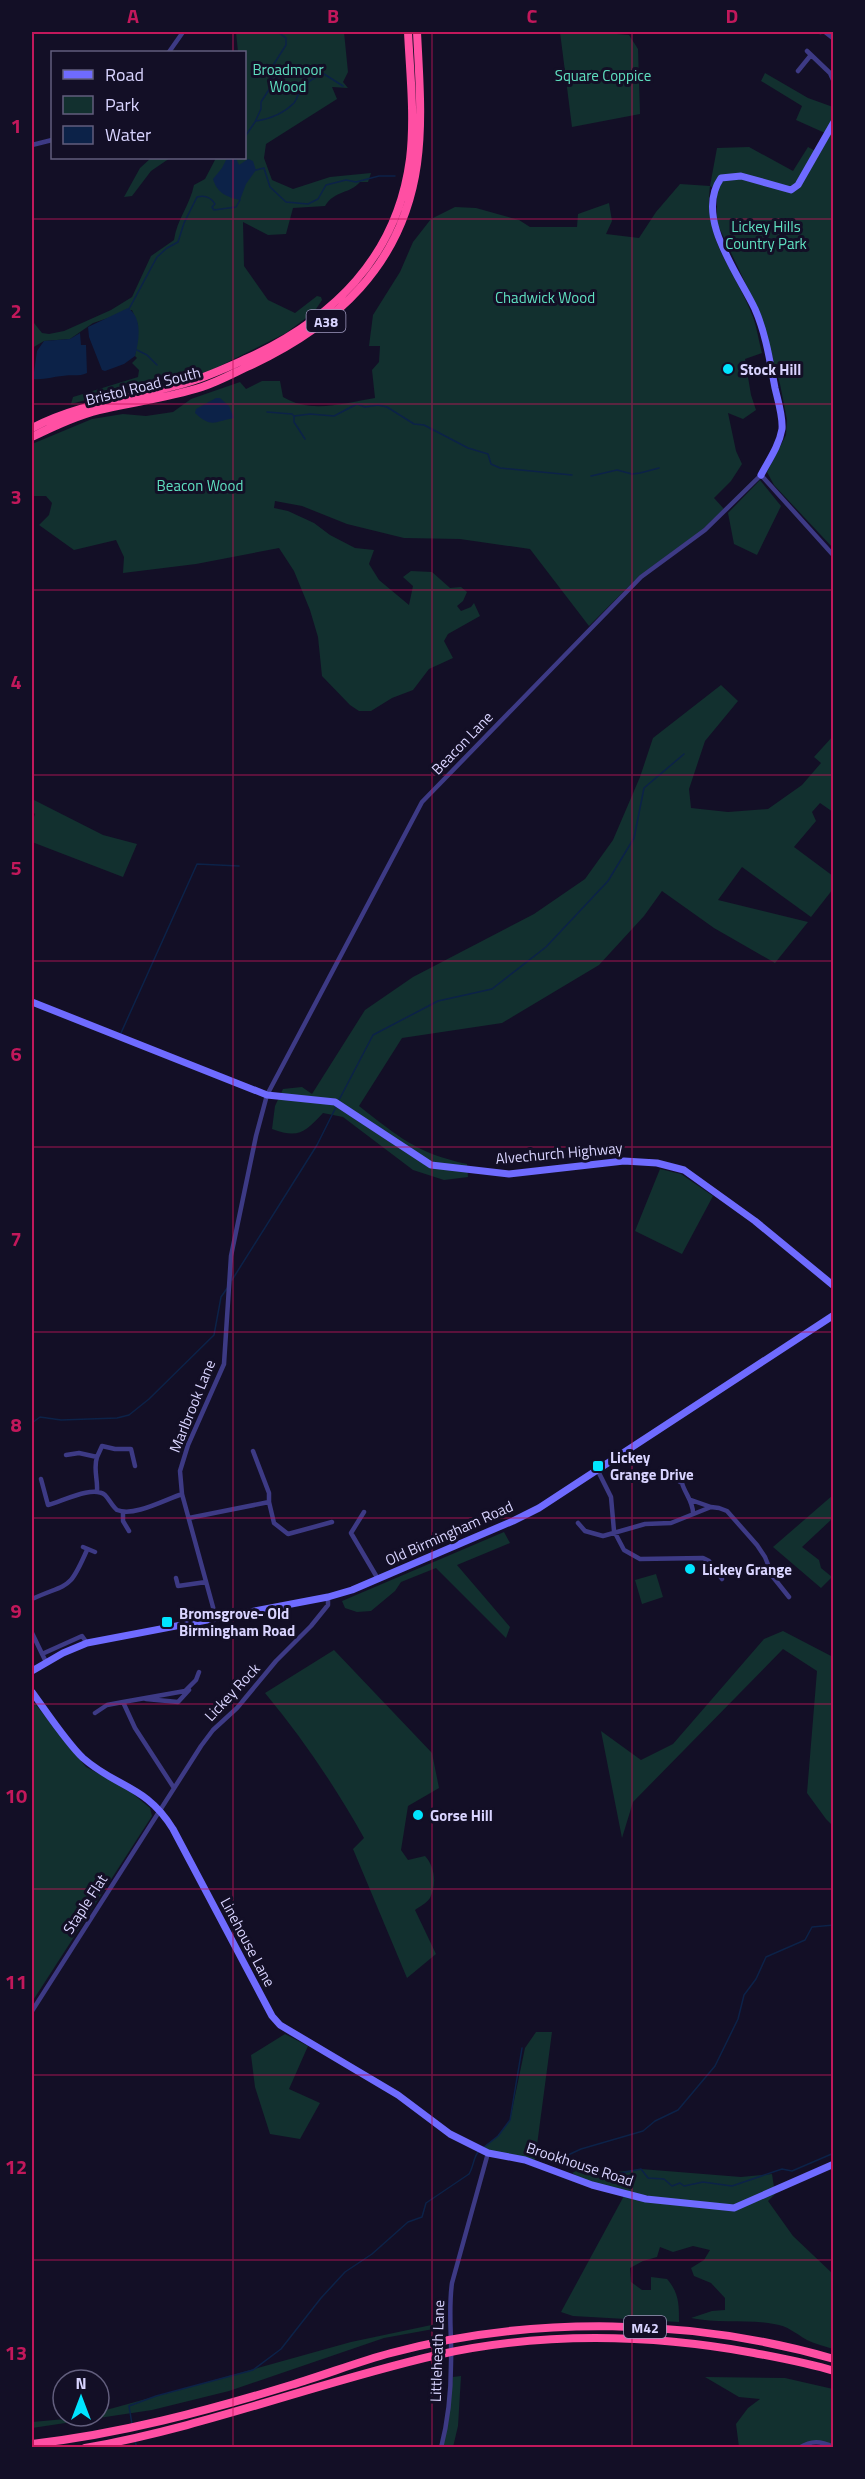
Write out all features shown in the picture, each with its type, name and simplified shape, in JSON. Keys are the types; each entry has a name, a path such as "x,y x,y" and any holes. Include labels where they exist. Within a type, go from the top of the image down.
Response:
{"highway":[{"name":"Bristol Road South","path":"32,428 75,409 177,386 210,375 288,337 327,310 348,290 369,265 384,239 396,214 405,183 411,145 408,32"},
{"name":"Bristol Road South","path":"32,437 77,417 207,385 266,358 314,330 356,294 390,248 412,191 418,162 420,129 417,32"},
{"name":"M42","path":"32,2444 120,2431 186,2415 391,2353 458,2339 526,2330 648,2327 752,2339 834,2359"},
{"name":"M42","path":"86,2448 178,2428 384,2368 439,2355 499,2345 582,2338 651,2340 721,2347 834,2371"}],"street":[{"path":"171,51 183,32"},
{"path":"822,32 834,39"},
{"path":"798,71 809,53 830,73 834,82"},
{"path":"834,122 798,185 791,190 741,176 721,178 714,188 713,221 723,249 756,310 766,340 780,408 782,427 778,444 761,475 834,556"},
{"path":"32,145 51,140"},
{"name":"Beacon Lane","path":"267,1095 422,802 641,577 705,530 761,475"},
{"name":"Alvechurch Highway","path":"32,1002 267,1095 335,1102 431,1164 509,1174 624,1161 657,1163 684,1170 755,1221 834,1286"},
{"name":"Marlbrook Lane","path":"216,1618 182,1494 180,1471 188,1445 224,1364 231,1256 267,1095"},
{"name":"Old Birmingham Road","path":"32,1671 87,1643 328,1597 378,1579 513,1521 539,1508 598,1471 677,1416 834,1315"},
{"path":"97,1491 98,1482 94,1467 104,1437"},
{"path":"102,1446 115,1449 130,1446 135,1466"},
{"path":"253,1451 269,1493 274,1523 283,1532 295,1533 332,1522"},
{"path":"66,1455 79,1453 97,1457"},
{"path":"669,1476 674,1470"},
{"path":"598,1471 611,1497 614,1531 624,1550 640,1559 703,1558 709,1561 723,1580"},
{"path":"662,1471 682,1482 691,1500 693,1513"},
{"path":"40,1483 51,1512"},
{"path":"48,1505 86,1492 97,1491 105,1495 117,1510 135,1513 152,1504 182,1494"},
{"path":"691,1500 727,1511 758,1545 773,1577 789,1597"},
{"path":"189,1518 269,1502"},
{"path":"578,1523 585,1531 603,1536 645,1524 684,1519 693,1513 711,1507"},
{"path":"123,1512 123,1521 129,1531"},
{"path":"364,1512 351,1533 378,1579"},
{"path":"32,1599 66,1586 74,1579 85,1548 95,1552"},
{"path":"176,1578 178,1586 206,1581"},
{"name":"Lickey Rock","path":"160,1810 213,1730 237,1708 276,1661 311,1626 328,1605 328,1597"},
{"path":"32,1633 46,1662"},
{"path":"42,1654 82,1636 87,1643"},
{"path":"142,1698 178,1702 190,1688 199,1672"},
{"path":"95,1713 107,1705 185,1691 190,1688"},
{"name":"Linehouse Lane","path":"32,1692 83,1758 144,1795 160,1810 173,1829 272,2016 280,2025 398,2095 450,2134 488,2152"},
{"path":"123,1702 135,1728 174,1788"},
{"name":"Staple Flat","path":"32,2011 160,1810"},
{"name":"Brookhouse Road","path":"488,2152 525,2160 592,2185 646,2199 734,2208 834,2164"},
{"name":"Littleheath Lane","path":"441,2448 446,2421 451,2363 449,2304 452,2283 488,2152"},
{"path":"799,2448 808,2442 821,2442 834,2447"}],"green space":[{"name":"Broadmoor Wood","path":"236,32 344,32 348,72 343,82 348,88 332,87 337,99 266,144 264,158 272,180 293,189 330,177 371,173 368,182 360,182 352,189 333,197 325,206 293,208 286,234 268,235 243,222 244,266 268,300 295,313 317,296 322,300 314,312 286,333 208,372 71,404 73,397 138,377 139,370 132,363 137,358 135,356 138,325 132,310 93,323 70,339 44,341 32,348 32,323 42,333 64,331 111,310 132,297 151,256 174,240 194,185 205,179 215,159 246,159 246,51 238,51"},
{"name":"Square Coppice","path":"560,32 629,35 638,49 640,114 572,127"},
{"path":"765,73 808,98 833,107 833,118 825,133 796,120 802,106 761,81"},
{"name":"Lickey Hills Country Park","path":"833,127 833,548 774,485 767,472 786,435 787,420 780,384 760,314 717,223 717,191 710,186 717,148 749,147 793,171 808,147 817,152"},
{"path":"150,159 169,159 151,171 132,196 124,197 140,168"},
{"path":"680,184 710,186 711,223 722,254 753,317 762,353 745,359 756,410 743,419 728,413 736,451 742,464 731,481 714,498 724,509 702,530 639,576 589,626 530,549 460,539 404,538 347,524 302,506 275,501 274,508 288,511 314,523 330,535 355,548 374,550 369,564 379,580 409,605 413,586 403,577 411,571 432,572 450,588 461,587 467,592 463,601 457,606 461,611 471,607 474,603 480,616 448,634 444,641 453,658 429,669 413,690 392,698 371,711 359,711 350,705 322,676 318,637 310,610 294,571 279,548 196,564 123,573 124,557 116,540 74,550 39,525 49,515 52,503 46,496 32,496 32,444 92,419 123,414 146,416 173,412 191,399 240,382 246,389 262,381 280,381 283,397 305,405 328,406 375,398 372,370 379,362 380,346 369,346 373,315 400,272 413,242 431,219 455,207 476,208 519,220 530,227 577,227 578,214 609,203 612,221 606,234 639,238 656,212"},
{"path":"760,480 781,506 757,555 734,544 728,513"},
{"path":"721,685 738,701 705,741 689,789 691,808 728,812 768,809 802,785 821,763 814,757 833,736 833,812 820,803 812,812 816,821 794,847 833,876 833,889 811,917 742,867 718,900 808,922 775,963 714,928 662,891 644,916 599,965 502,1023 402,1038 359,1106 386,1127 421,1149 467,1164 468,1177 444,1180 413,1170 343,1117 323,1113 301,1132 289,1133 272,1129 275,1106 283,1089 302,1087 312,1094 365,1010 413,977 534,914 585,879 613,840 640,777 653,738"},
{"path":"32,799 103,835 137,844 123,877 32,842 32,823 35,814 32,811"},
{"path":"660,1169 681,1174 713,1196 682,1254 635,1231"},
{"path":"833,1495 833,1518 802,1547 819,1560 821,1568 832,1577 821,1588 773,1547"},
{"path":"504,1532 510,1543 457,1565 510,1627 506,1638 436,1568 401,1582 395,1591 371,1611 357,1612 345,1608 342,1601"},
{"path":"656,1574 663,1597 642,1604 635,1580"},
{"path":"783,1631 833,1657 833,1826 807,1793 817,1671 783,1649 633,1802 622,1838 601,1731 641,1760 673,1744 764,1639"},
{"path":"334,1650 432,1753 439,1788 408,1806 401,1850 408,1860 425,1856 433,1870 434,1887 430,1898 415,1910 436,1954 407,1978 353,1849 364,1838 318,1763 265,1693"},
{"path":"32,1700 86,1767 126,1788 150,1808 152,1816 32,2002"},
{"path":"536,2032 552,2032 535,2160 493,2152 483,2147 498,2136 510,2120 525,2048"},
{"path":"285,2034 308,2046 289,2089 320,2103 300,2139 270,2134 255,2087 251,2055"},
{"path":"586,2166 600,2174 641,2169 741,2177 772,2174 775,2194 768,2201 793,2236 833,2274 833,2349 810,2341 779,2325 691,2318 712,2311 725,2310 725,2298 711,2283 694,2276 691,2268 704,2260 710,2250 693,2246 673,2252 660,2247 657,2257 630,2268 631,2282 642,2290 651,2290 651,2277 667,2279 678,2299 679,2322 573,2316 561,2312 625,2194 592,2185 572,2173"},
{"path":"441,2323 439,2328 384,2338 229,2391 152,2410 111,2416 111,2409 351,2342"},
{"path":"461,2376 458,2426 453,2447 443,2448 453,2377"},
{"path":"705,2377 785,2378 833,2389 833,2447 821,2442 799,2447 739,2447 736,2424 748,2408 760,2399 739,2397"},
{"path":"51,2420 51,2425 32,2428 32,2422"}],"water":[{"path":"226,159 236,159 239,165 248,159 253,161 256,170 246,184 240,200 223,194 217,188 213,179"},
{"path":"128,308 136,318 139,330 135,356 124,364 102,370 89,337 88,327"},
{"path":"80,333 81,345 86,345 87,373 33,379 37,351 44,341 70,339"},
{"path":"220,398 229,406 234,418 210,422 195,413 196,409"}],"waterway":[{"path":"246,135 255,122 261,109 261,102 272,85 272,67 286,45 286,38 278,32"},
{"path":"256,121 281,113 294,103 305,85 321,75 324,74 343,86"},
{"path":"256,170 264,168 270,187 286,202 308,204 318,199 326,185 346,180 356,182 379,176 395,176"},
{"path":"129,309 157,257 178,242 184,223 197,197 209,198 215,204 212,207 214,210 236,207 240,200"},
{"path":"137,350 147,355 157,365"},
{"path":"267,412 294,416 310,414 334,416 357,404 365,407 378,405 387,407 414,424 424,425 468,448 488,454 491,464 500,468 572,475"},
{"path":"294,416 294,422 305,439"},
{"path":"591,476 617,470 632,474 659,468"},
{"path":"339,1100 373,1035 438,1001 492,989 546,947 608,881 634,838 644,788 684,754"},
{"path":"121,1033 197,864 239,866"},
{"path":"232,1280 317,1145 336,1107"},
{"path":"32,1423 40,1417 61,1420 117,1418 129,1415 149,1399 214,1335 221,1297 228,1287"},
{"path":"557,2160 581,2149 643,2131 655,2121 678,2110 715,2066 738,2019 744,1995 756,1979 766,1957 805,1940 812,1927 834,1925"},
{"path":"483,2148 498,2136 510,2120 522,2048"},
{"path":"132,2424 129,2406 156,2396 253,2370 281,2349 321,2298 345,2272 372,2254 408,2222 422,2217 426,2203 469,2174 479,2151"},
{"path":"558,2160 601,2177 641,2169 648,2178 664,2179 672,2186 680,2183 684,2186 703,2182 732,2186 782,2169 792,2171 834,2153"},
{"path":"135,2441 137,2448"}],"place":[{"name":"Stock Hill","path":"728,369"},
{"name":"Lickey Grange Drive","path":"598,1466"},
{"name":"Lickey Grange","path":"690,1569"},
{"name":"Bromsgrove- Old Birmingham Road","path":"167,1622"},
{"name":"Gorse Hill","path":"418,1815"}],"park label":[{"name":"Chadwick Wood","path":"545,297"},
{"name":"Beacon Wood","path":"200,485"}]}
